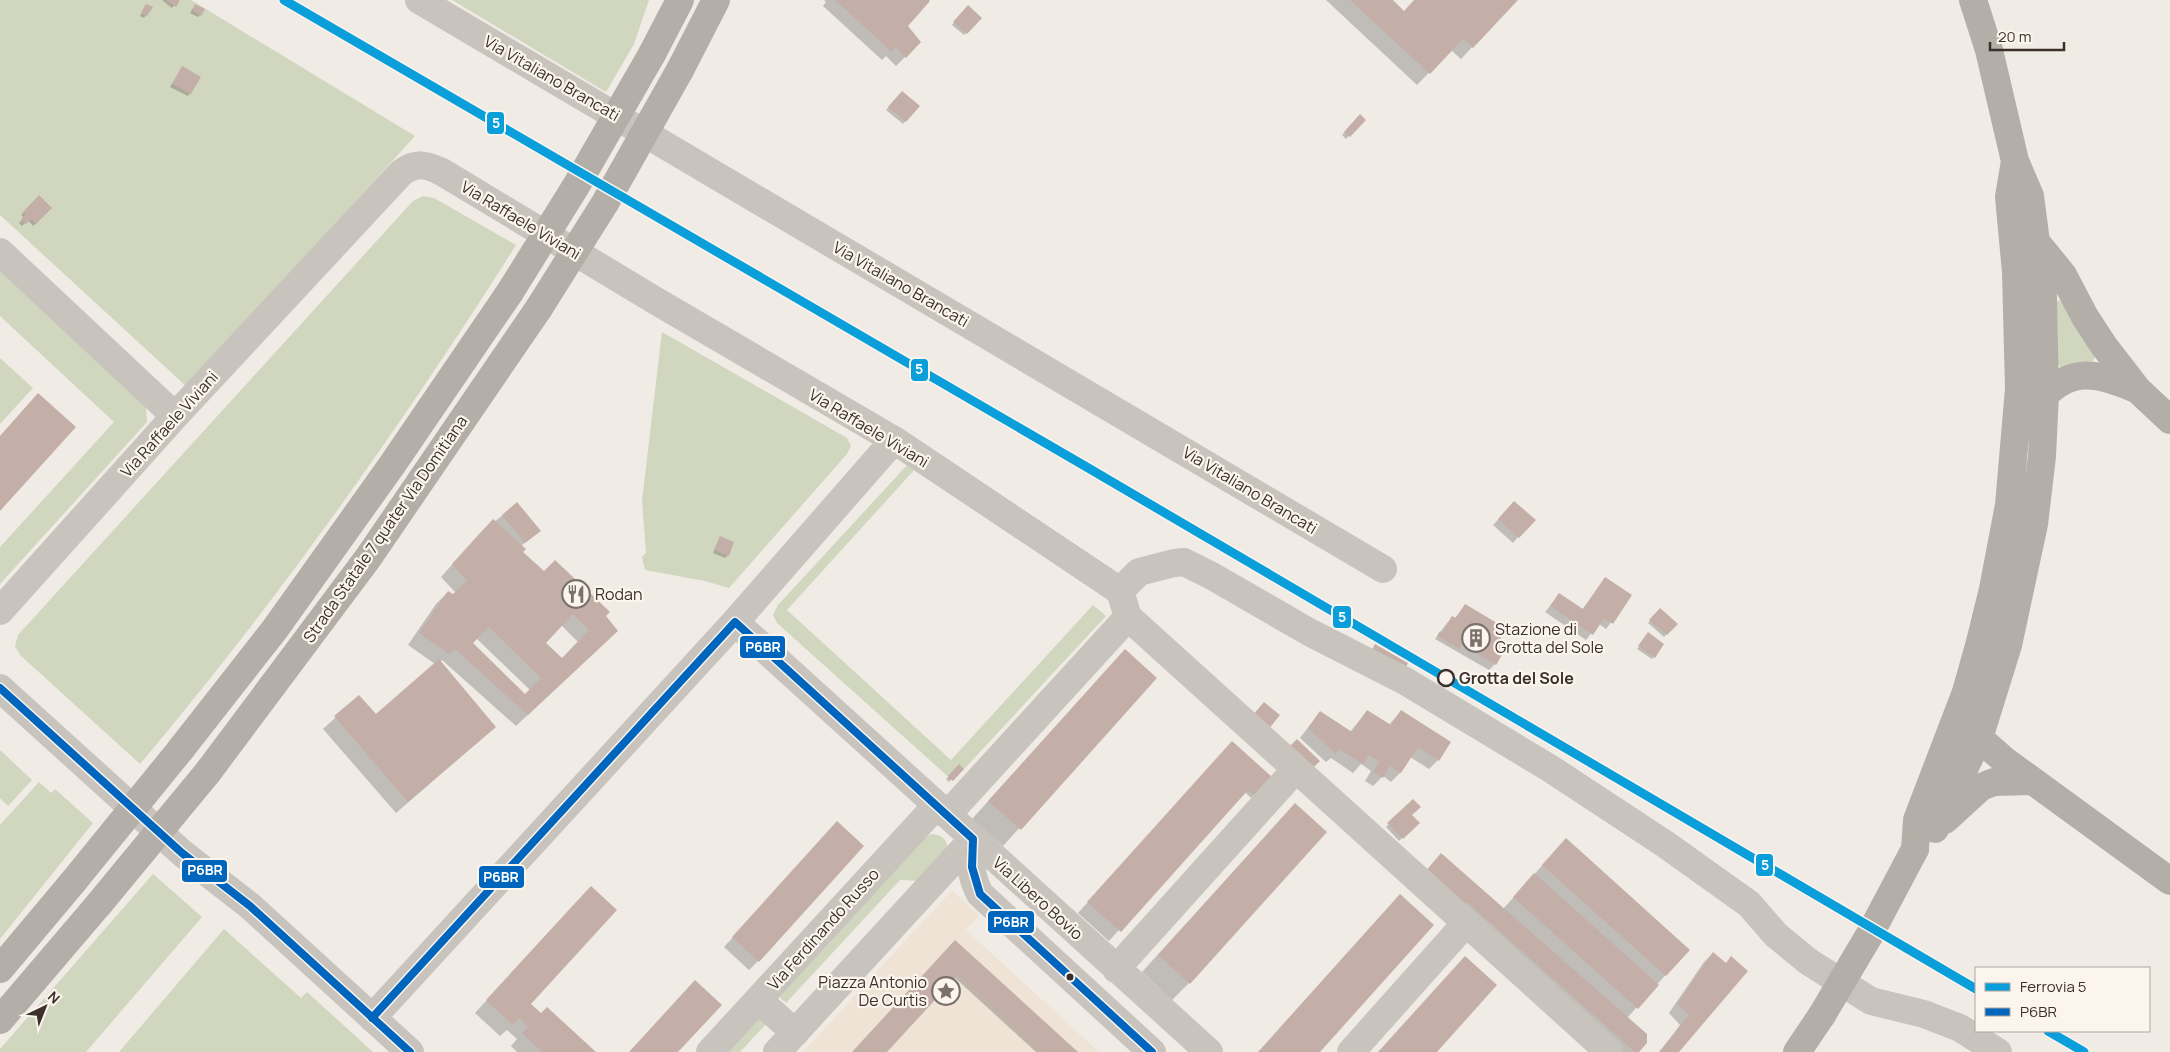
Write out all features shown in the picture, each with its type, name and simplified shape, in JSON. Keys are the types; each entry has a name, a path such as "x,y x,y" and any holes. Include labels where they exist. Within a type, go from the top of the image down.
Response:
{"highway":[{"name":"Strada Statale 7 quater Via Domitiana","path":"0,969 181,749 275,629 392,465 510,292 576,186 652,54 680,0"},
{"name":"Strada Statale 7 quater Via Domitiana","path":"0,1020 208,772 368,558 539,308 605,202 680,70 716,0"},
{"path":"1935,829 1979,738 2008,645 2034,524 2042,456 2045,394 2043,296 2030,196 2015,161 1989,50 1973,0"},
{"path":"1915,849 1917,820 1966,692 1993,589 2009,504 2019,389 2018,332 2009,197 2015,161"},
{"path":"2037,243 2063,275 2085,317 2104,346 2138,390 2170,420"},
{"path":"2016,431 2045,394 2057,384 2076,376 2104,376 2138,390"},
{"path":"1966,692 1972,723 1979,738 2032,781 2170,881"},
{"path":"1797,1052 1822,1015 1870,934 1915,849 1981,787 1994,782 2032,781"}],"street":[{"name":"Via Vitaliano Brancati","path":"419,0 1383,569"},
{"name":"Via Raffaele Viviani","path":"0,611 176,416 401,173 410,166 420,164 442,172 656,301 894,440 1120,591"},
{"path":"0,252 176,416"},
{"path":"372,1018 735,622 894,440"},
{"path":"1609,1052 1128,617 1120,591 1138,572 1184,562 1309,632 1405,681 1551,769 1665,844 1749,904 1776,935 1809,962 1871,1000 1924,1014 1960,1028 1998,1052"},
{"name":"Via Ferdinando Russo","path":"710,1052 1128,617"},
{"name":"Via Libero Bovio","path":"735,622 1209,1052"},
{"path":"0,688 182,853 250,906 409,1051"},
{"path":"1116,969 1296,769"},
{"path":"759,1000 786,1042 973,839"},
{"path":"973,839 972,880 980,894 1152,1052"},
{"path":"1351,1052 1466,923"}],"green space":[{"path":"0,0 191,0 415,136 187,387 0,215"},
{"path":"452,0 649,0 634,44 606,92"},
{"path":"423,196 434,198 516,245 429,379 337,511 191,703 140,764 20,655 15,646 18,635 413,201"},
{"path":"0,267 146,407 147,422 0,584 0,547 114,422 0,316"},
{"path":"2059,300 2064,304 2096,356 2093,361 2064,367 2060,367 2058,364 2057,302"},
{"path":"662,332 847,438 851,446 847,454 729,588 705,581 645,570 642,557 646,553 642,501"},
{"path":"0,358 33,388 0,424"},
{"path":"909,463 916,468 787,610 951,760 1093,605 1106,616 953,781 777,623 773,615 778,605"},
{"path":"0,750 32,780 8,806 0,798"},
{"path":"39,782 51,793 55,789 93,823 0,939 0,825"},
{"path":"932,834 944,839 948,850 922,881 900,880 786,1003 778,996 926,837"},
{"path":"153,874 202,917 86,1052 0,1052 0,1049"},
{"path":"224,929 301,998 307,992 373,1052 119,1052"},
{"path":"762,1014 769,1021 740,1052 726,1052"}],"shaded area":[{"name":"Piazza Antonio De Curtis","path":"952,890 979,915 966,930 1099,1052 803,1052"}],"building":[{"path":"166,0 180,0 176,7"},
{"path":"835,0 929,0 908,26 921,42 906,58 895,47 892,52"},
{"path":"1350,0 1393,0 1404,11 1414,0 1518,0 1473,48 1463,39 1430,74"},
{"path":"146,4 153,7 147,16 141,13"},
{"path":"195,4 205,9 201,16 192,10"},
{"path":"968,5 982,18 967,34 953,22"},
{"path":"182,66 201,77 191,94 172,84"},
{"path":"902,91 920,106 906,122 888,107"},
{"path":"1360,114 1366,120 1350,137 1344,132"},
{"path":"39,195 52,208 36,224 31,219 26,224 21,219 26,214 23,212"},
{"path":"38,393 76,427 0,511 0,436"},
{"path":"1514,501 1536,520 1519,538 1498,519"},
{"path":"517,502 541,531 525,543 502,515"},
{"path":"493,519 526,549 523,552 544,571 555,560 610,612 606,616 618,631 528,715 455,649 449,654 419,633 448,591 453,594 467,581 452,564","holes":["573,614 589,630 562,658 546,643","489,627 541,678 525,694 473,643"]},
{"path":"720,536 734,542 729,556 714,550"},
{"path":"1605,577 1632,595 1613,624 1604,618 1593,635 1550,606 1559,593 1583,609"},
{"name":"Stazione di Grotta del Sole","path":"1465,604 1507,629 1498,643 1506,648 1496,665 1462,644 1459,649 1437,636 1440,631 1442,633 1452,616 1456,618"},
{"path":"1660,608 1678,624 1667,635 1649,620"},
{"path":"1648,632 1664,644 1655,658 1638,646"},
{"path":"1375,644 1408,663 1405,669 1372,650"},
{"path":"1125,649 1157,678 1021,830 988,801"},
{"path":"439,659 496,727 408,802 334,716 359,695 376,714"},
{"path":"1264,702 1280,715 1268,730 1252,716"},
{"path":"1367,710 1391,725 1401,710 1451,742 1439,761 1418,747 1401,773 1390,766 1383,778 1373,772 1379,762 1369,755 1363,764 1339,749 1336,754 1308,728 1320,711 1352,732"},
{"path":"1297,739 1320,761 1312,769 1289,747"},
{"path":"1232,741 1272,777 1254,796 1248,790 1121,932 1087,902"},
{"path":"959,764 964,769 953,781 948,776"},
{"path":"1413,799 1421,807 1412,815 1420,823 1403,839 1387,823"},
{"path":"1295,803 1327,832 1190,984 1158,955"},
{"path":"837,821 864,846 759,962 732,937"},
{"path":"1566,838 1690,950 1666,976 1542,865"},
{"path":"1441,853 1647,1034 1647,1043 1639,1052 1635,1052 1467,902 1465,905 1425,872"},
{"path":"1534,873 1659,985 1638,1009 1513,897"},
{"path":"591,886 617,910 531,1004 541,1013 547,1007 596,1052 542,1052 522,1033 528,1027 519,1018 513,1025 486,1000"},
{"path":"1400,894 1434,925 1320,1052 1258,1052"},
{"path":"955,940 1078,1052 1042,1052 958,975 887,1052 852,1052"},
{"path":"1713,952 1726,963 1731,956 1748,971 1679,1052 1659,1052 1689,1015 1677,1004"},
{"path":"1465,956 1497,985 1437,1052 1378,1052"},
{"path":"695,980 722,1005 678,1052 629,1052"}],"rail line":[{"name":"5","path":"284,0 1090,469 1975,988"},
{"name":"5","path":"2050,1032 2084,1052"}],"transit line":[{"name":"P6BR","path":"372,1018 735,622 973,839 972,867 980,894 1152,1052"},
{"name":"P6BR","path":"0,688 182,853 250,906 410,1052"}],"place":[{"name":"Rodan","path":"576,594"},
{"name":"Stazione di Grotta del Sole","path":"1476,638"},
{"name":"Grotta del Sole","path":"1446,678"},
{"name":"Piazza Antonio De Curtis","path":"946,991"}]}
